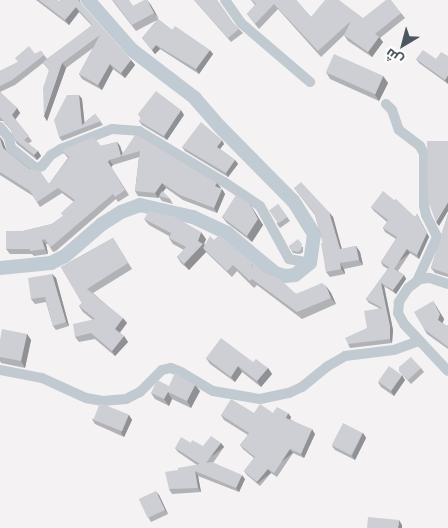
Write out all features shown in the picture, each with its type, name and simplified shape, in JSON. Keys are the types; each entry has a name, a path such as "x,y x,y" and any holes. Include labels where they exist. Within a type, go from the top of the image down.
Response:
{"main road":[{"path":"0,268 51,263 65,256 114,216 140,205 193,217 227,233 275,272 285,276 295,275 310,263 314,234 293,201 219,126 195,98 132,50 88,0"}],"street":[{"path":"225,0 241,23 310,82"},
{"path":"386,104 392,110 399,130 420,146 424,154 424,206 426,215 437,237 417,281"},
{"path":"0,127 8,138 11,148 36,168 42,166 51,155 61,149 112,129 139,131 260,206 290,259 310,263"},
{"path":"448,284 429,278 417,281 408,288 399,302 398,313 404,324 448,371"},
{"path":"0,370 42,378 86,398 103,401 126,399 140,392 162,370 171,368 213,391 260,399 289,393 302,387 328,366 345,356 394,350 419,341"}],"building":[{"path":"39,0 57,0 59,2 60,0 78,0 131,60 121,73 110,64 98,85 79,74 100,35 62,63 44,116 43,88 49,70 43,62 92,25 76,7 65,20"},
{"path":"113,0 129,0 133,6 147,0 154,13 132,25"},
{"path":"194,0 217,0 239,29 228,38"},
{"path":"252,0 296,0 311,17 325,0 339,0 363,18 386,0 391,0 401,13 375,34 379,37 368,52 344,35 351,21 318,51 274,4 255,24 247,14 256,4"},
{"path":"158,19 172,30 175,26 210,50 196,69 156,45 152,50 142,38"},
{"path":"29,46 35,54 41,51 44,55 12,80 0,86 0,71 18,62 15,58"},
{"path":"423,50 436,59 441,52 448,56 448,75 445,80 416,59"},
{"path":"334,54 383,76 375,94 326,72"},
{"path":"156,91 181,110 164,136 139,121 141,117 138,114"},
{"path":"0,92 17,108 12,115 29,136 24,140 38,151 34,155 14,139 11,129 0,117"},
{"path":"67,95 79,95 82,125 95,114 101,121 59,137 54,120"},
{"path":"201,122 222,140 217,147 235,160 226,173 182,147"},
{"path":"136,134 217,183 215,186 222,189 214,208 180,195 162,183 155,193 135,191 140,151 109,160 108,162 125,190 115,197 113,194 52,246 50,247 45,239 42,240 45,249 30,251 30,249 6,249 6,231 23,231 52,224 63,216 61,213 75,200 58,188 37,202 30,191 0,172 0,139 3,148 29,169 40,171 49,184 69,157 62,151 64,149 94,137 101,146 117,142 121,156"},
{"path":"427,141 448,141 448,202 436,222 428,201"},
{"path":"301,182 329,212 340,249 356,246 359,260 340,263 341,269 326,272 321,243 323,243 315,214 294,188"},
{"path":"162,191 170,199 159,196"},
{"path":"383,191 394,200 396,199 415,217 417,214 427,233 417,255 407,249 394,269 404,275 393,290 381,283 390,326 390,339 348,344 345,338 367,328 364,311 382,308 366,299 389,267 381,262 397,237 383,228 388,220 371,207"},
{"path":"236,195 250,204 258,219 247,236 222,217"},
{"path":"278,204 287,217 278,223 269,210"},
{"path":"149,211 173,216 201,232 198,241 203,244 184,264 177,257 186,247 169,238 171,233 144,219"},
{"path":"448,214 448,274 431,268"},
{"path":"219,235 253,263 250,268 254,264 265,273 279,278 296,294 322,283 326,286 331,298 297,312 252,279 250,281 233,265 227,271 203,248 210,236 214,240"},
{"path":"113,238 128,263 87,289 123,318 115,329 124,336 112,351 91,333 75,337 73,324 95,319 79,306 82,303 61,267"},
{"path":"298,239 302,244 301,250 298,252 292,251 289,246"},
{"path":"52,274 66,322 53,326 45,297 31,299 28,278"},
{"path":"433,301 440,314 438,320 448,325 448,347 424,329 414,312"},
{"path":"2,329 27,334 21,361 0,357"},
{"path":"221,338 253,362 256,359 268,368 257,381 238,366 231,377 206,358"},
{"path":"411,357 421,368 408,380 399,371 399,367"},
{"path":"389,366 402,375 391,391 378,382"},
{"path":"175,373 195,385 187,401 168,392 164,399 151,393 157,380 169,386"},
{"path":"231,399 254,413 260,404 273,413 277,407 288,413 286,418 312,429 301,454 290,449 274,473 268,469 257,482 244,471 255,457 240,445 249,433 221,415"},
{"path":"100,403 129,415 122,431 93,420"},
{"path":"343,423 363,433 351,455 332,445"},
{"path":"211,436 221,443 206,463 212,462 242,475 236,488 195,471 198,488 169,489 165,472 200,464 175,448 181,437 191,443 192,440 203,446"},
{"path":"156,491 165,510 148,518 139,499"},
{"path":"368,517 399,520 398,528 367,528"}]}
